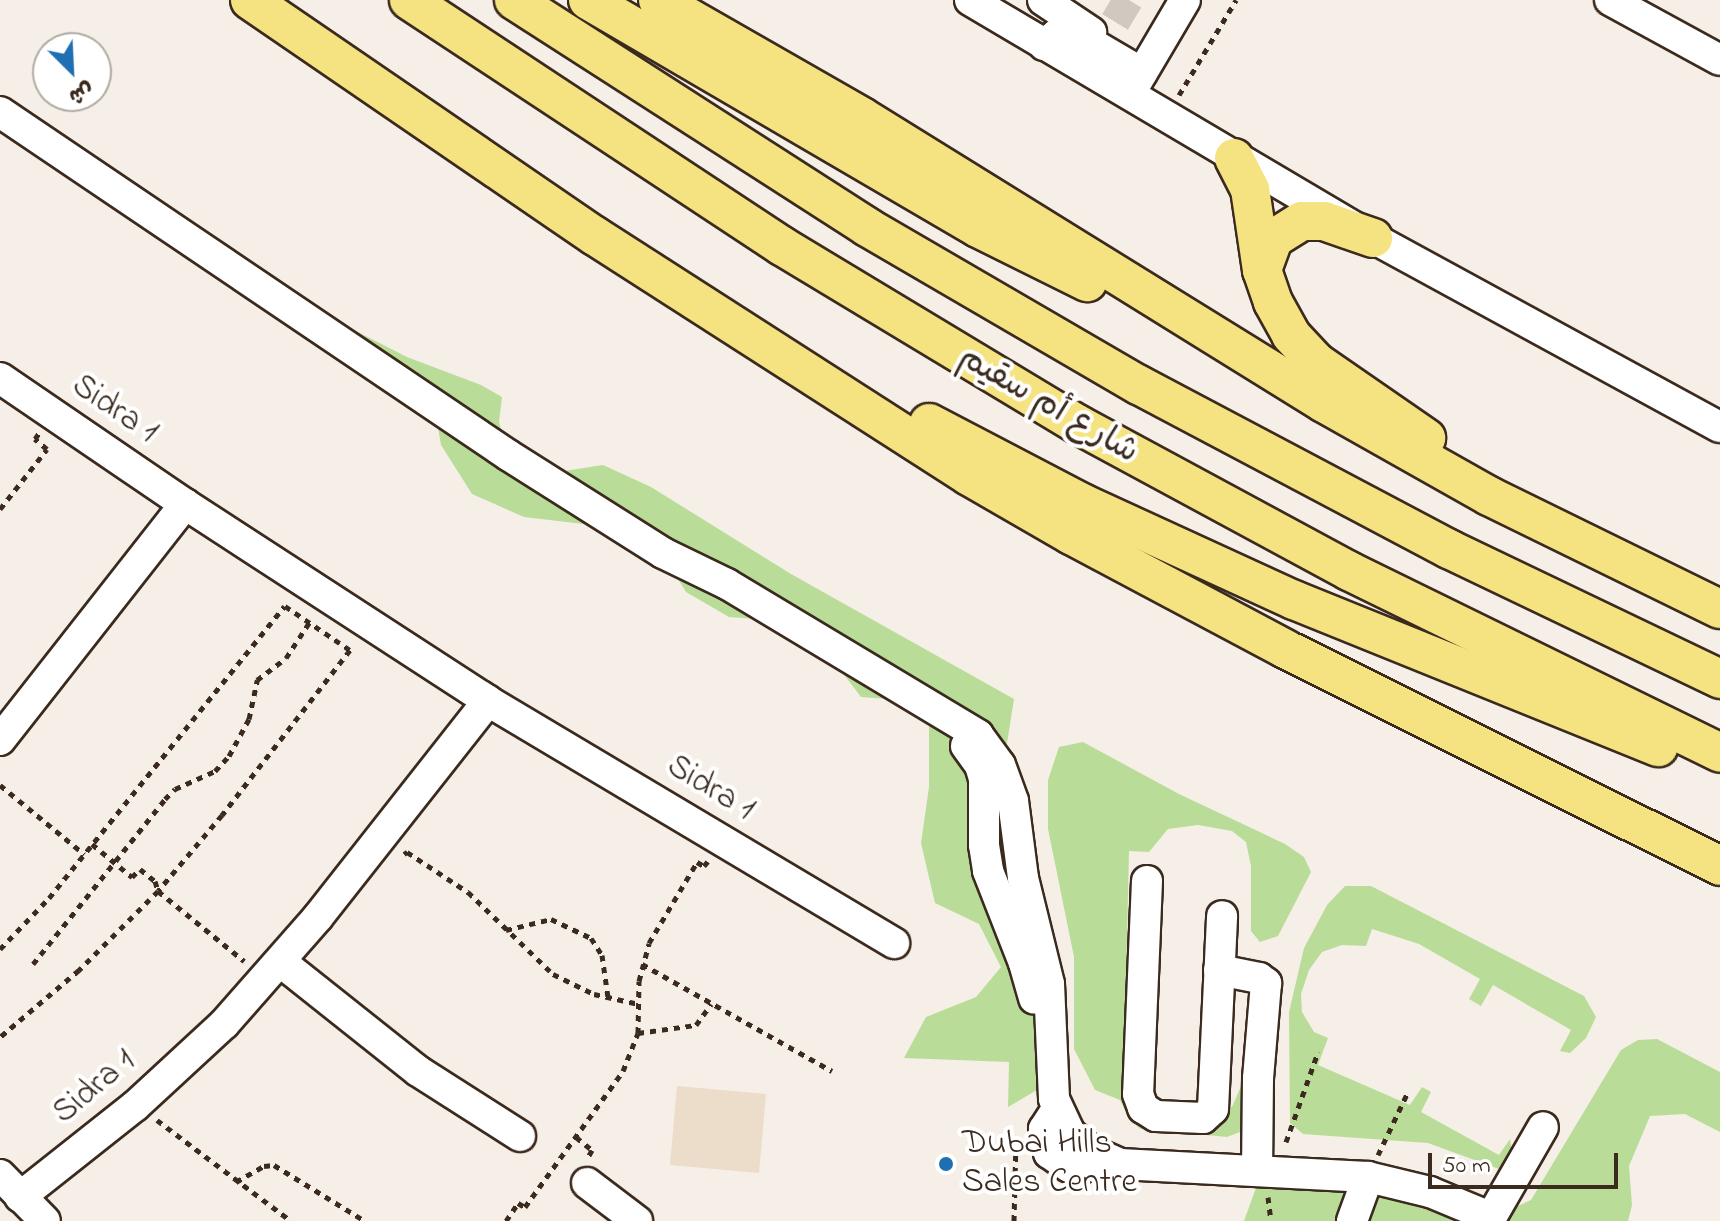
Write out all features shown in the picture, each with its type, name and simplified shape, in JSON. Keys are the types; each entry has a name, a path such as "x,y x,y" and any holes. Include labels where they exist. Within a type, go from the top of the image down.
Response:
{"main road":[{"path":"250,0 770,351 969,476 1177,593 1720,866"},
{"name":"شارع أم سقيم","path":"409,0 794,253 1079,425 1349,571 1720,753"},
{"name":"شارع أم سقيم","path":"514,0 748,154 973,290 1125,377 1435,542 1720,679"},
{"path":"588,0 978,228 1079,278 1184,318"},
{"path":"658,0 875,125 1184,318 1489,496 1720,609"},
{"path":"1234,158 1250,189 1262,270 1281,319 1303,349 1331,373 1408,423 1489,496"},
{"path":"1262,270 1273,239 1302,221 1324,221 1373,238"},
{"path":"770,351 903,409 1082,503 1267,589 1530,698 1720,769"}],"street":[{"path":"1043,0 1105,36 1136,84 1165,117 1373,238 1720,427"},
{"path":"1136,84 1185,0"},
{"path":"1610,0 1720,60"},
{"path":"973,1 1044,45 1136,84"},
{"path":"1044,45 1064,31 1105,36"},
{"path":"0,112 508,455 663,553 707,573 978,735 990,749 1013,801 1023,878 1045,959 1057,1109 1070,1133 1103,1158 1129,1165 1368,1177 1430,1192 1490,1219 1543,1127"},
{"name":"Sidra 1","path":"0,378 185,504 488,701 894,943"},
{"path":"0,740 185,504"},
{"name":"Sidra 1","path":"45,1221 10,1186 142,1101 224,1024 273,970 488,701"},
{"path":"1147,881 1138,1094 1149,1113 1203,1118 1213,1109 1222,916"},
{"path":"273,970 418,1071 520,1136"},
{"path":"1219,970 1259,978 1266,983 1258,1078 1267,1171"},
{"path":"1352,1221 1368,1177"},
{"path":"587,1183 637,1221"}],"path":[{"path":"1165,117 1236,0"},
{"path":"0,509 47,449 35,439 51,413"},
{"path":"33,964 175,789 207,776 229,756 249,719 257,680 286,658 328,597"},
{"path":"0,949 84,854 285,606 350,650 222,815 158,891 79,970 0,1037"},
{"path":"0,785 84,854"},
{"path":"506,1221 518,1203 525,1207 623,1071 638,1033 642,964 649,943 697,862 704,866 720,839"},
{"path":"92,844 132,877 140,869 155,881 158,891 273,970"},
{"path":"373,846 397,863 407,852 468,892 553,974 608,997 639,1004"},
{"path":"506,930 551,919 591,938 602,955 608,997"},
{"path":"642,964 832,1071"},
{"path":"638,1033 696,1025 711,1004"},
{"path":"1271,1221 1267,1171 1318,1052"},
{"path":"142,1101 151,1115 291,1221"},
{"path":"236,1182 264,1166 274,1165 365,1221"}],"shaded area":[{"path":"677,1086 766,1094 759,1173 670,1165"}],"green space":[{"path":"344,325 407,357 481,385 502,397 499,422 509,458 539,475 603,465 651,487 791,574 1014,699 991,845 1054,1080 1008,1107 1009,1062 904,1058 926,1017 976,997 1001,967 979,924 935,903 921,843 929,787 929,711 900,700 861,697 823,647 785,621 729,617 686,592 659,548 609,527 524,517 472,494 441,445 433,399 385,369 331,355"},
{"path":"1083,742 1179,794 1285,844 1304,857 1311,872 1278,936 1260,942 1251,931 1251,866 1246,842 1232,831 1198,825 1168,829 1149,852 1129,851 1124,1072 1147,1100 1197,1113 1232,1107 1242,1084 1251,981 1248,1129 1227,1137 1141,1129 1130,1121 1120,1100 1095,1090 1074,1049 1074,957 1048,829 1048,780 1059,747"},
{"path":"1345,886 1371,886 1584,996 1596,1017 1586,1038 1570,1053 1560,1051 1571,1030 1493,985 1481,1006 1469,999 1480,979 1419,944 1372,929 1366,946 1342,945 1322,952 1309,970 1301,994 1302,1012 1314,1032 1328,1038 1318,1065 1410,1105 1422,1087 1431,1092 1421,1112 1499,1155 1510,1139 1513,1157 1499,1169 1428,1143 1303,1134 1290,1123 1289,1012 1304,948 1327,905"},
{"path":"1657,1039 1720,1072 1720,1132 1685,1114 1650,1116 1629,1166 1632,1205 1628,1221 1244,1221 1261,1174 1512,1209 1531,1200 1621,1050 1638,1040"}],"tunnel":[{"path":"1115,22 1128,0"}],"place":[{"name":"Dubai Hills Sales Centre","path":"946,1164"}]}
